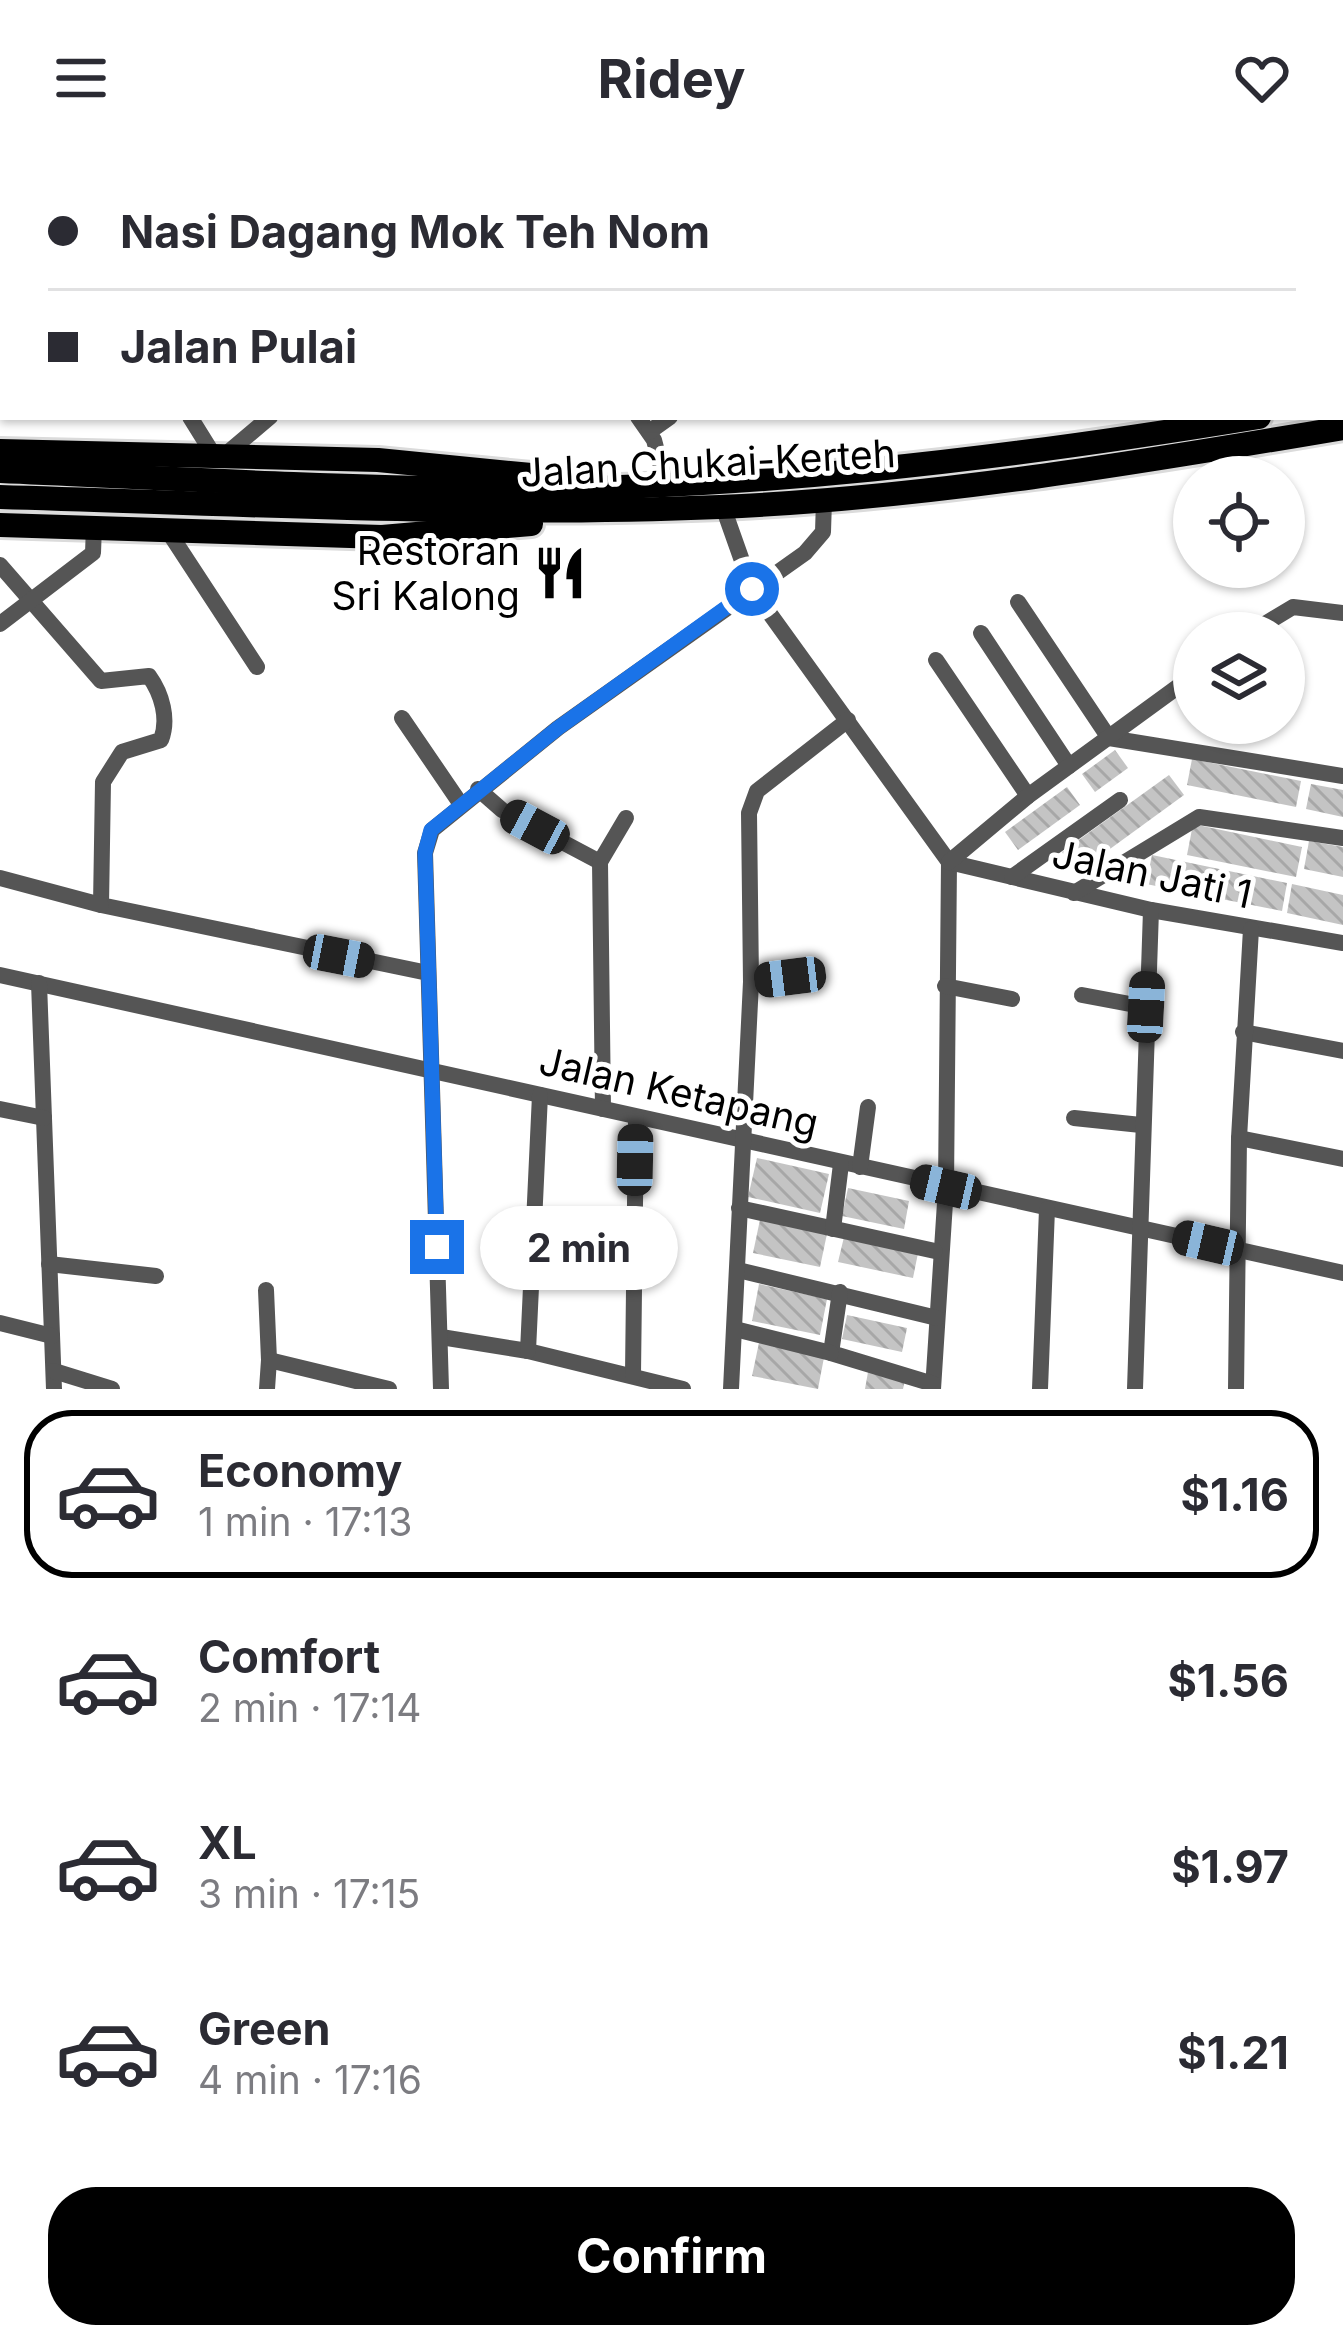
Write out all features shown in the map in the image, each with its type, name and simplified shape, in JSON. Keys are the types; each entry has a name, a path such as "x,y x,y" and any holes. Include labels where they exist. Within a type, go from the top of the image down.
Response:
{"highway":[{"name":"Jalan Chukai-Kerteh","path":"0,471 482,488 665,482 968,459 1116,429 1223,420"},
{"name":"Jalan Chukai-Kerteh","path":"0,496 433,510 721,507 824,500 1160,459 1343,428"},
{"path":"0,451 377,460 611,484"},
{"path":"0,525 382,537 721,507"}],"street":[{"path":"192,420 219,454 266,420"},
{"path":"644,425 665,482"},
{"path":"441,1389 425,853 431,830 478,789 805,553 823,532 824,500"},
{"path":"721,507 752,589 949,862 946,1187 933,1386 831,1353 734,1329"},
{"path":"4,619 93,553 98,538 94,526"},
{"path":"166,527 257,667"},
{"path":"0,565 101,681 149,676 159,689 166,727 161,740 122,752 103,782 101,905"},
{"path":"1018,602 1109,738 1343,776"},
{"path":"1286,612 1293,608 1343,613"},
{"path":"981,634 1070,766"},
{"path":"936,660 1028,796"},
{"path":"949,862 1028,796 1173,691"},
{"path":"402,718 460,803"},
{"path":"731,1389 751,982 749,813 757,790 848,720"},
{"path":"478,789 502,810 600,862"},
{"path":"1012,877 1120,800"},
{"path":"1074,893 1199,817 1343,838"},
{"path":"603,1109 600,862 626,818"},
{"name":"Jalan Jati 1","path":"949,862 1151,910 1343,943"},
{"path":"0,878 101,905 428,973"},
{"path":"1135,1389 1151,910"},
{"path":"1236,1389 1239,1138 1251,929"},
{"name":"Jalan Ketapang","path":"0,975 430,1066 636,1118 1343,1273"},
{"path":"751,982 790,977"},
{"path":"39,983 54,1380 112,1389"},
{"path":"945,986 1012,999"},
{"path":"1082,995 1146,1007"},
{"path":"1243,1032 1343,1051"},
{"path":"527,1351 540,1095"},
{"path":"860,1168 868,1107"},
{"path":"0,1109 44,1118"},
{"path":"633,1375 636,1118"},
{"path":"1074,1118 1141,1125"},
{"path":"1239,1138 1343,1160"},
{"path":"833,1229 841,1164"},
{"path":"740,1208 935,1251"},
{"path":"1040,1389 1047,1210"},
{"path":"49,1264 156,1276"},
{"path":"738,1270 937,1318"},
{"path":"266,1290 267,1389"},
{"path":"831,1353 840,1292"},
{"path":"0,1323 52,1336"},
{"path":"441,1337 527,1351 683,1389"},
{"path":"268,1360 389,1389"}],"building":[{"path":"1115,750 1128,768 1095,792 1082,774"},
{"path":"1192,759 1301,781 1296,807 1187,785"},
{"path":"1169,775 1184,795 1077,873 1062,852"},
{"path":"1311,784 1343,790 1343,817 1306,809"},
{"path":"1067,787 1080,805 1018,850 1005,832"},
{"path":"1193,824 1302,847 1296,877 1187,855"},
{"path":"1309,841 1343,847 1343,877 1304,869"},
{"path":"1152,855 1287,883 1282,911 1146,884"},
{"path":"1292,884 1343,895 1343,925 1287,913"},
{"path":"757,1158 829,1174 820,1213 748,1197"},
{"path":"848,1188 909,1201 904,1229 842,1216"},
{"path":"761,1215 828,1229 820,1267 753,1253"},
{"path":"844,1237 918,1253 913,1278 838,1262"},
{"path":"759,1284 827,1299 820,1335 752,1321"},
{"path":"847,1315 907,1328 902,1352 842,1339"},
{"path":"760,1338 825,1352 818,1389 752,1376"},
{"path":"868,1372 905,1380 903,1389 865,1389"}],"place":[{"name":"Restoran Sri Kalong","path":"560,573"}],"route":[{"path":"437,1247 425,853 431,830 558,728 752,589"}]}
